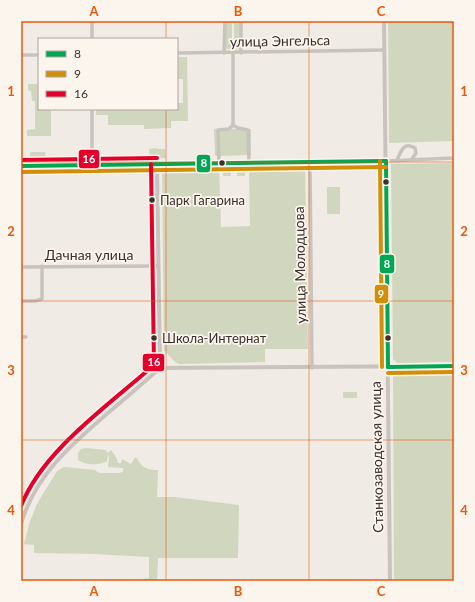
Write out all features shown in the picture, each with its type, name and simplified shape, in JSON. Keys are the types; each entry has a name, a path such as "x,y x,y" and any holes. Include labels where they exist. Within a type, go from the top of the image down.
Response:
{"main road":[{"path":"21,166 386,161"}],"street":[{"path":"92,21 92,38"},
{"path":"224,53 225,21"},
{"path":"241,53 242,21"},
{"name":"Станкозаводская улица","path":"384,21 390,581"},
{"name":"улица Энгельса","path":"178,54 384,50"},
{"path":"219,163 218,130 229,129 233,125 233,53"},
{"path":"21,55 38,55"},
{"path":"92,110 92,164"},
{"path":"233,125 238,128 248,130 249,163"},
{"path":"397,160 401,150 405,146 410,145 415,148 416,153 412,159"},
{"path":"386,161 454,158"},
{"name":"улица Молодцова","path":"310,162 312,368"},
{"path":"157,164 160,368"},
{"path":"21,302 42,299 42,266"},
{"name":"Дачная улица","path":"21,267 158,266"},
{"path":"21,337 26,337"},
{"path":"21,524 33,493 53,464 95,424 160,368 243,366 312,368 454,366"}],"green space":[{"path":"226,21 232,21 232,49 226,49"},
{"path":"234,21 240,21 240,49 234,49"},
{"path":"388,21 454,21 454,141 389,143"},
{"path":"178,57 187,57 188,121 171,121 171,128 144,129 144,125 108,125 108,115 96,115 96,110 178,110 178,103 183,103 183,79 178,79"},
{"path":"28,84 38,84 38,110 51,110 51,136 27,136 27,130 35,129 35,101 32,101 31,91 28,90"},
{"path":"214,129 251,129 251,155 215,156"},
{"path":"149,149 165,149 166,158 150,159"},
{"path":"30,152 45,152 46,160 30,160"},
{"path":"454,163 454,362 397,363 393,359 391,164"},
{"name":"Парк Гагарина","path":"219,165 221,227 250,226 249,165 305,165 308,349 265,349 265,362 179,364 175,362 164,350 162,166"},
{"path":"237,166 245,166 245,176 237,176"},
{"path":"223,167 231,167 231,176 223,176"},
{"path":"327,187 340,187 340,214 327,214"},
{"path":"393,372 454,375 454,581 394,580"},
{"path":"343,392 357,392 357,398 343,398"},
{"path":"81,449 106,450 108,454 107,461 101,464 81,462 78,460 78,453"},
{"path":"111,450 118,463 121,463 122,459 131,464 135,457 145,468 158,470 157,497 175,497 239,505 238,558 158,558 157,581 139,581 149,578 149,557 34,553 34,545 24,544 30,521 38,502 57,471 64,467 95,470 99,473 123,472 123,468 108,467 108,453"}],"transit line":[{"name":"16","path":"21,160 157,158"},
{"name":"9","path":"380,161 382,367"},
{"name":"8","path":"386,161 388,367"},
{"name":"8","path":"21,166 386,161"},
{"name":"16","path":"21,506 31,486 61,447 98,412 154,365 151,164"},
{"name":"9","path":"21,172 386,167"},
{"name":"8","path":"388,367 454,366"},
{"name":"9","path":"388,373 454,372"}],"place":[{"name":"Парк Гагарина","path":"152,200"},
{"name":"Школа-Интернат","path":"154,338"}]}
